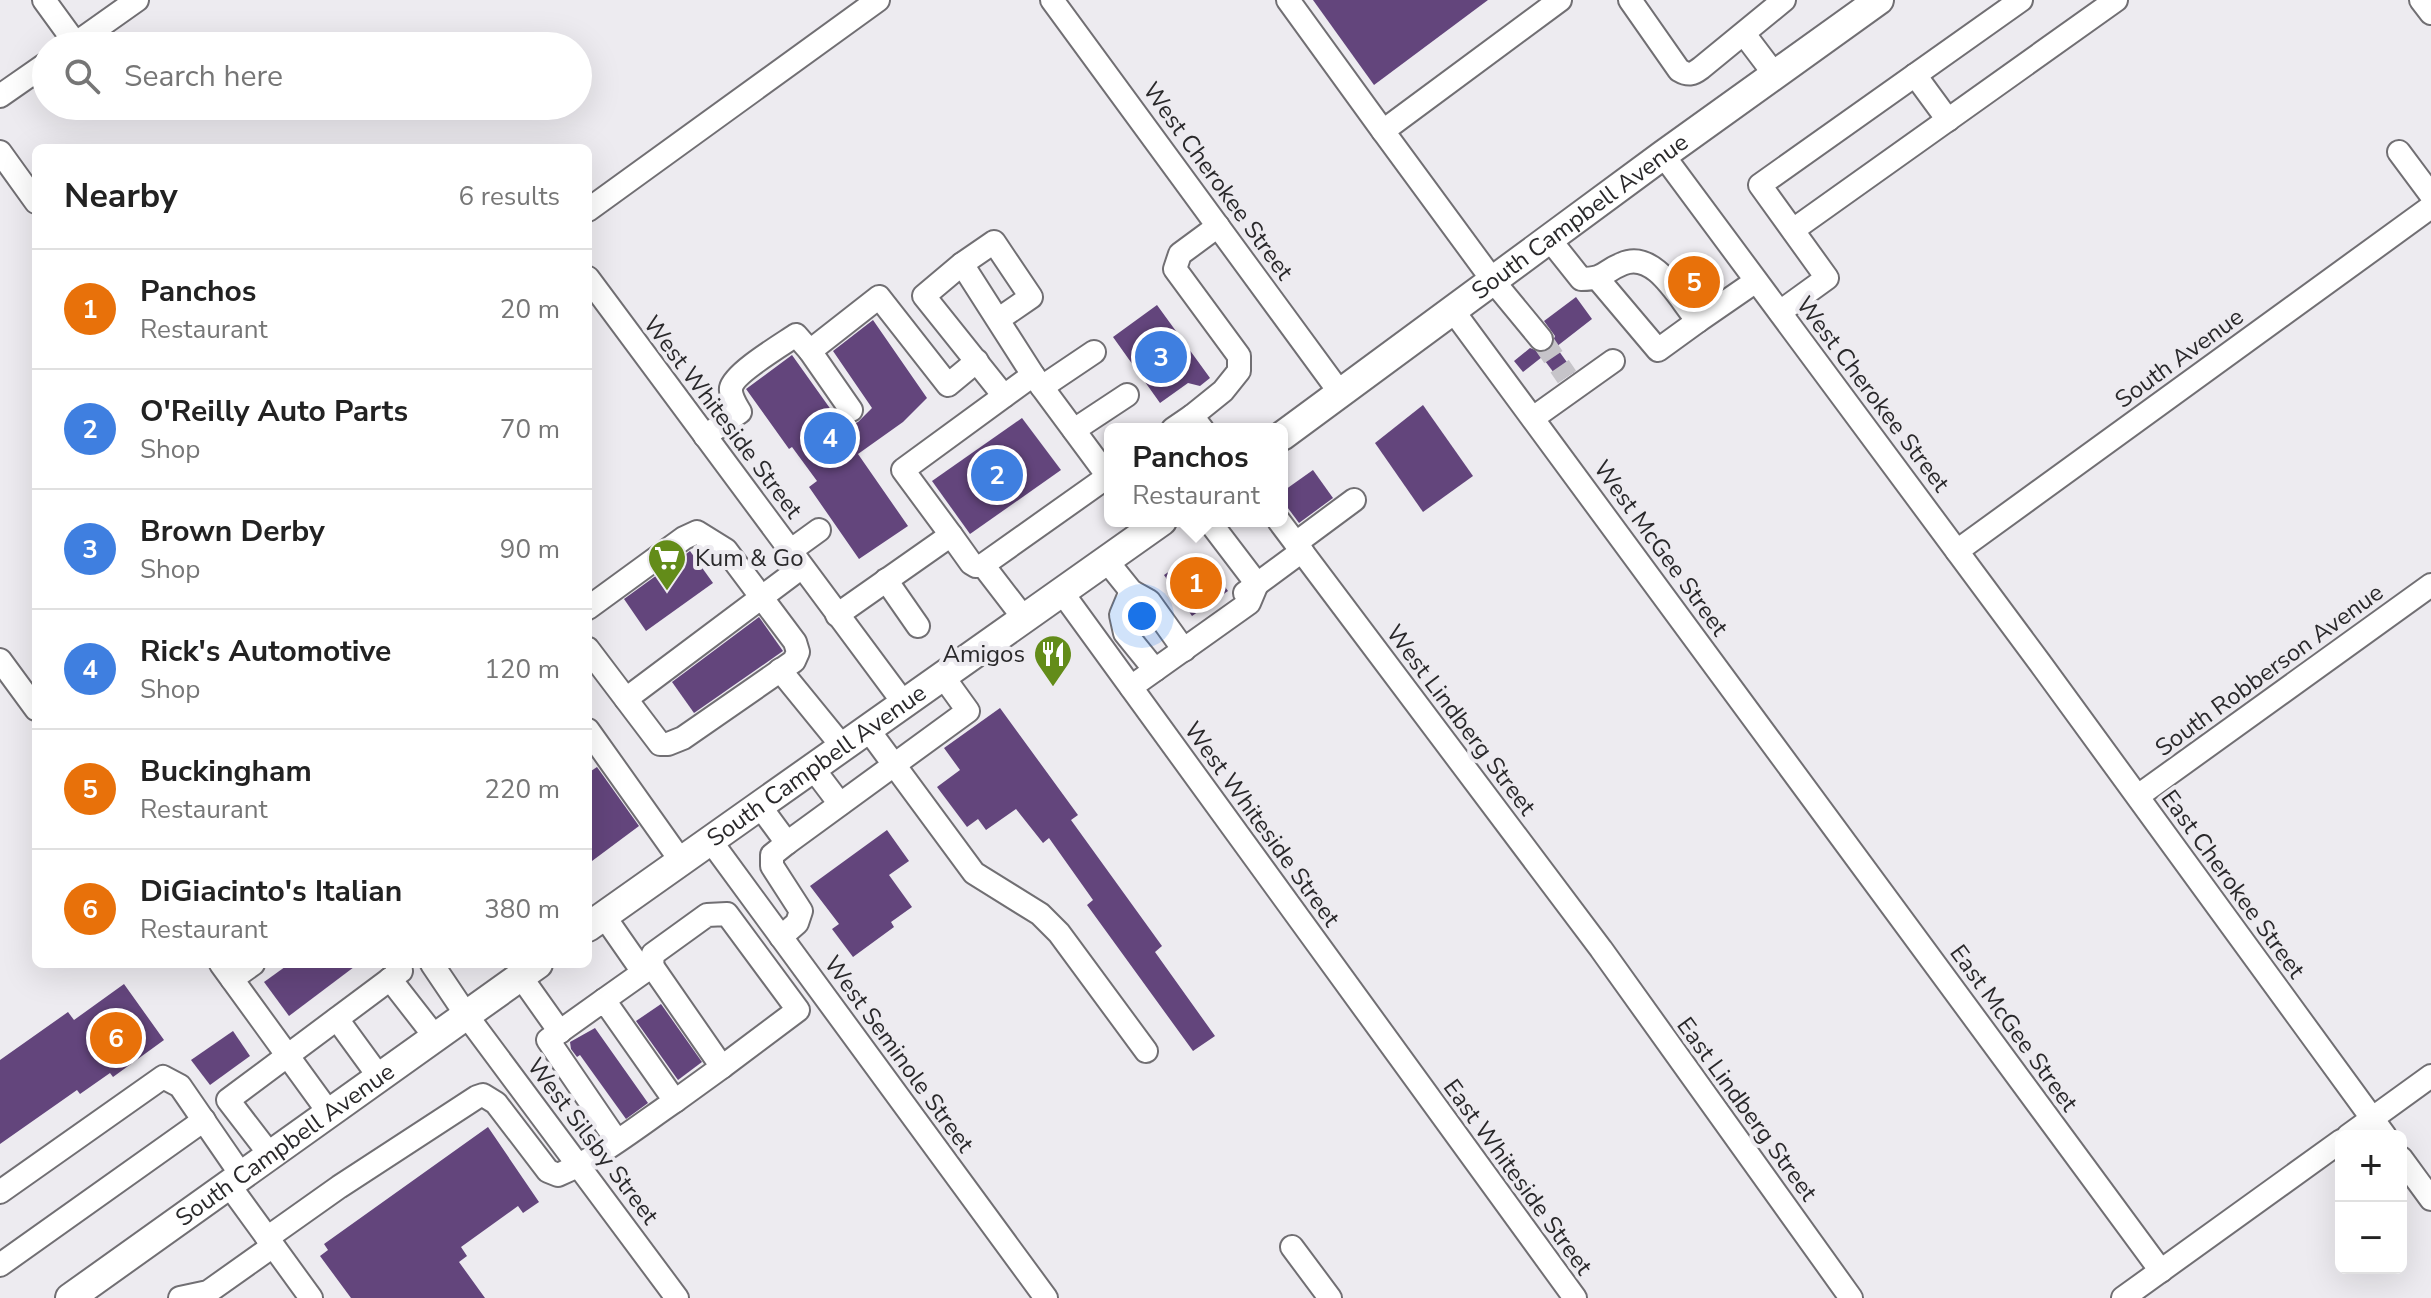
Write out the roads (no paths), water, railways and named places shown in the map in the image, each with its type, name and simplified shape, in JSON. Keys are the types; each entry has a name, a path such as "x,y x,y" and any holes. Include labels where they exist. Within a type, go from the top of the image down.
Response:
{"main road":[{"name":"South Campbell Avenue","path":"1288,432 1879,0"},
{"name":"South Campbell Avenue","path":"596,922 1106,560 1146,527"},
{"name":"South Campbell Avenue","path":"70,1298 531,968"}],"street":[{"path":"44,0 65,32"},
{"path":"92,32 137,0"},
{"path":"592,207 878,0"},
{"name":"West Cherokee Street","path":"1052,0 1341,394"},
{"path":"1288,0 1494,282 1541,339"},
{"path":"1630,0 1679,70 1686,74 1692,74 1784,0"},
{"path":"1780,312 1827,278 1760,185 2021,0"},
{"path":"2421,0 2431,13"},
{"path":"1383,131 1556,1"},
{"path":"1793,230 2107,3"},
{"path":"1744,34 1775,75"},
{"path":"0,96 32,74"},
{"path":"1915,75 1948,120"},
{"path":"0,152 32,196"},
{"path":"2399,152 2431,195"},
{"name":"West Cherokee Street","path":"1663,155 2040,663"},
{"name":"South Avenue","path":"1957,551 2431,207"},
{"path":"1191,423 1239,371 1239,356 1175,269 1180,254 1218,226"},
{"path":"1550,240 1581,279 1598,279 1624,262 1644,263 1667,278 1684,306 1698,321"},
{"path":"999,319 1031,297 994,242 924,296 1004,396"},
{"path":"962,264 1038,381 1104,470"},
{"path":"1598,279 1658,350 1756,281"},
{"name":"West Whiteside Street","path":"592,283 903,702"},
{"path":"810,351 879,297 948,385 977,361"},
{"name":"West McGee Street","path":"1454,312 1826,815"},
{"path":"705,436 740,412 731,388 741,374 796,335 851,410"},
{"path":"1094,352 1004,396 903,470 976,566 983,565 1104,480"},
{"path":"1533,418 1571,383 1613,361"},
{"path":"1074,430 1127,395"},
{"path":"1131,687 1249,603 1257,584 1354,500"},
{"path":"1214,527 1257,584"},
{"name":"West Lindberg Street","path":"1284,527 1601,949"},
{"path":"626,699 761,596 819,530"},
{"path":"592,605 684,538 697,532 726,550 795,642 798,652 794,661 683,738 668,744 660,744 592,654"},
{"path":"837,615 951,535"},
{"path":"1106,560 1131,591 1149,601 1189,646"},
{"path":"983,565 1023,617"},
{"path":"886,580 918,626"},
{"name":"South Robberson Avenue","path":"2138,796 2431,585"},
{"name":"West Whiteside Street","path":"1061,591 1420,1087"},
{"path":"1131,591 1121,615 1125,633 1155,670"},
{"path":"0,660 32,704"},
{"name":"East Cherokee Street","path":"2040,663 2378,1127"},
{"path":"780,670 842,746"},
{"path":"781,937 797,923 801,911 772,866 772,855 968,711 942,675"},
{"path":"867,728 974,873 1040,914 1059,933 1146,1051"},
{"path":"592,742 681,861"},
{"path":"812,767 840,804"},
{"path":"759,805 787,843"},
{"name":"East McGee Street","path":"1826,815 2161,1271"},
{"name":"West Seminole Street","path":"710,840 1046,1298"},
{"path":"617,1141 548,1040 648,969 653,954 707,915 727,914 798,1010"},
{"path":"596,922 648,969 722,1067"},
{"name":"East Lindberg Street","path":"1601,949 1851,1298"},
{"name":"West Silsby Street","path":"435,968 677,1298"},
{"path":"531,968 560,1032"},
{"path":"226,972 330,1114"},
{"path":"271,1156 228,1100 337,1019 393,972 436,1038"},
{"path":"180,1298 208,1292 339,1187 477,1097 483,1095 491,1098 548,1171 558,1175 579,1166 617,1141 822,993"},
{"path":"604,1000 675,1101"},
{"path":"337,1019 380,1078"},
{"path":"2378,1127 2431,1076"},
{"path":"0,1192 163,1077 180,1086 204,1120 270,1242 311,1298"},
{"path":"491,1098 515,1080"},
{"name":"East Whiteside Street","path":"1420,1087 1575,1298"},
{"path":"0,1265 204,1120"},
{"path":"2123,1298 2335,1145"},
{"path":"2407,1166 2431,1199"},
{"path":"1292,1247 1330,1298"}],"tunnel":[{"path":"1541,339 1567,377"}],"place":[{"name":"Buckingham","path":"1694,282"},
{"name":"Brown Derby","path":"1161,357"},
{"name":"Rick's Automotive","path":"830,438"},
{"name":"O'Reilly Auto Parts","path":"997,475"},
{"name":"Panchos","path":"1196,583"},
{"name":"Kum & Go","path":"667,592"},
{"name":"Amigos","path":"1053,688"},
{"name":"DiGiacinto's Italian","path":"116,1038"}]}
